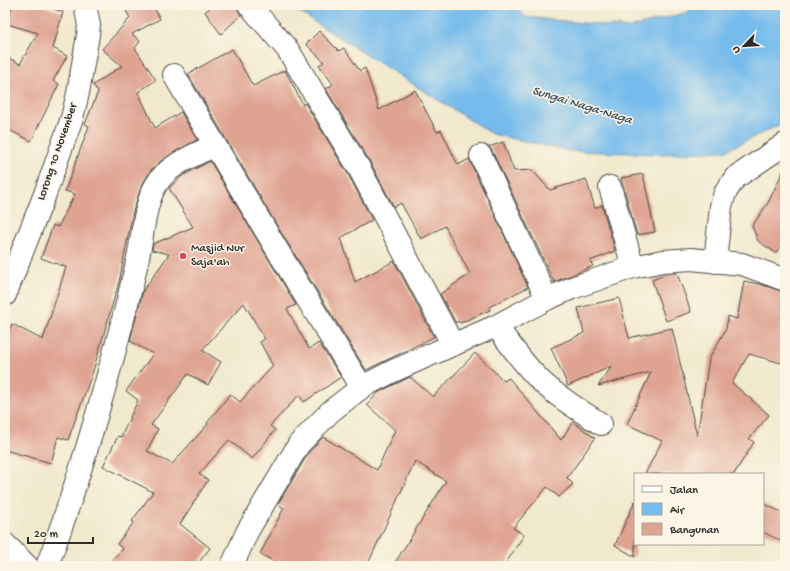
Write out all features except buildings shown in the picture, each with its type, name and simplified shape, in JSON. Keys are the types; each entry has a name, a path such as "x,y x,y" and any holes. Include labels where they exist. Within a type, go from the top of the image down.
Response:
{"street":[{"name":"Lorong 10 November","path":"5,295 45,194 78,94 89,25 85,5"},
{"path":"249,5 292,56 359,168 453,345"},
{"path":"174,75 320,320 362,387"},
{"path":"715,262 721,206 725,193 735,178 785,144"},
{"path":"47,566 93,432 138,260 148,203 164,173 215,145"},
{"path":"481,156 547,299"},
{"path":"610,187 633,267"},
{"path":"232,566 247,532 299,444 331,411 362,387 399,368 496,326 547,299 572,288 633,267 663,261 690,259 742,264 785,280"},
{"path":"496,326 522,360 542,382 562,399 601,424"},
{"path":"5,544 27,566"}],"water":[{"name":"Sungai Naga-Naga","path":"288,5 512,5 526,17 629,28 688,12 694,5 785,5 785,122 725,151 660,154 570,151 492,134"}],"place":[{"name":"Masjid Nur Saja'ah","path":"183,256"}]}
